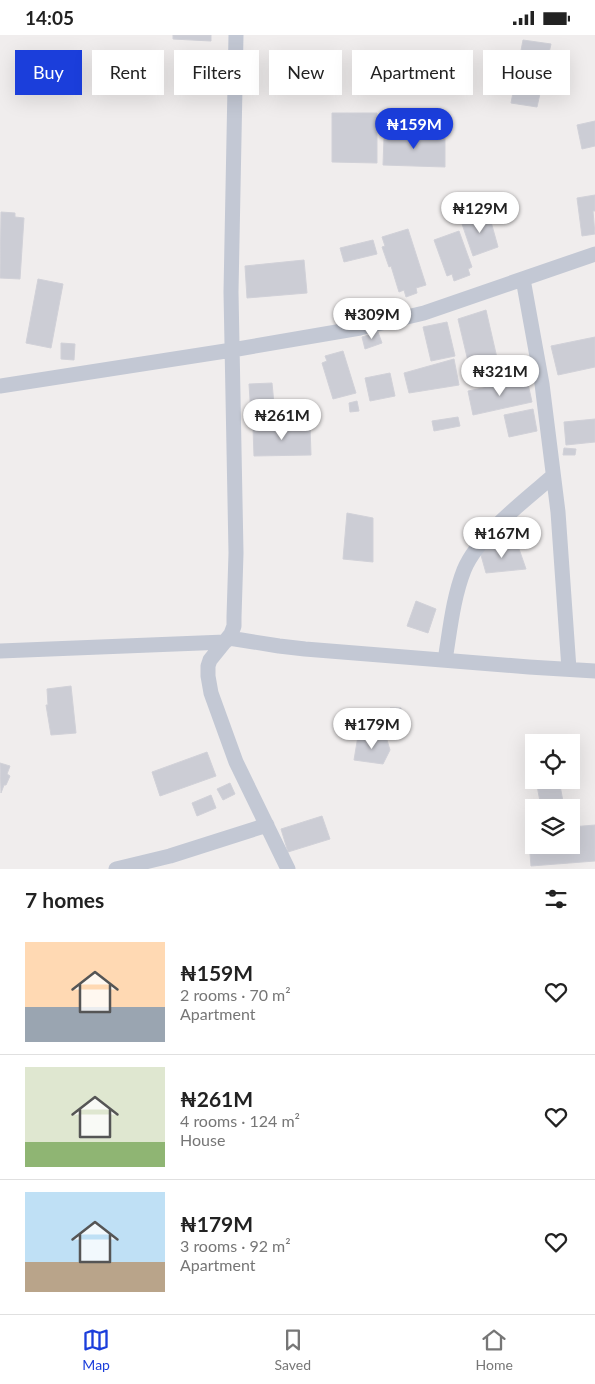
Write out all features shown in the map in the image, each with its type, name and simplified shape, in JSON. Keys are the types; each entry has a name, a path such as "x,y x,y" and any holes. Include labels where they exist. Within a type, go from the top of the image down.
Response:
{"street":[{"path":"236,35 231,292 236,553 234,626 227,640 214,655 208,666 208,676 236,762 288,869"},
{"path":"0,386 232,350 360,327 424,313 595,254"},
{"path":"524,279 542,384 558,512 569,669"},
{"path":"445,660 457,589 465,568 480,544 490,533 553,476"},
{"path":"0,651 227,640 296,648 595,671"},
{"path":"116,869 170,856 267,825"}],"building":[{"path":"173,35 211,35 211,41 173,39"},
{"path":"523,40 551,44 550,50 521,50"},
{"path":"513,95 540,95 537,107 511,103"},
{"path":"332,113 377,113 377,163 332,162"},
{"path":"595,121 595,146 582,149 577,125"},
{"path":"398,131 427,132 427,138 445,138 445,167 383,165 384,138 397,138"},
{"path":"595,195 595,211 593,211 595,234 582,236 577,198"},
{"path":"488,211 498,247 473,256 461,221"},
{"path":"1,212 15,213 15,217 24,218 20,279 0,278"},
{"path":"408,229 426,285 416,288 417,293 406,297 404,290 399,292 391,266 389,267 382,247 385,246 382,237"},
{"path":"459,231 472,267 468,269 470,275 454,281 452,274 447,276 434,240"},
{"path":"373,240 377,254 344,262 340,248"},
{"path":"304,260 307,293 247,298 245,266"},
{"path":"38,279 63,284 51,348 26,343"},
{"path":"486,310 500,371 472,378 458,319"},
{"path":"447,322 455,356 431,361 423,327"},
{"path":"378,332 382,343 365,349 362,337"},
{"path":"595,337 595,367 558,375 551,346"},
{"path":"61,343 75,344 74,360 61,359"},
{"path":"343,351 356,393 333,399 322,363 327,361 325,356"},
{"path":"454,359 459,385 409,393 404,373"},
{"path":"390,373 395,396 370,401 365,378"},
{"path":"527,379 532,402 473,415 468,391"},
{"path":"272,383 275,414 251,415 249,384"},
{"path":"357,401 359,411 350,412 349,403"},
{"path":"533,409 537,431 509,437 504,415"},
{"path":"458,417 460,426 434,431 432,421"},
{"path":"595,419 595,442 566,445 564,422"},
{"path":"310,426 311,455 254,456 253,428"},
{"path":"564,448 576,449 575,455 563,455"},
{"path":"347,513 373,518 373,562 343,559"},
{"path":"518,546 526,569 486,573 479,548"},
{"path":"416,601 436,609 428,633 407,626"},
{"path":"71,686 76,733 51,735 46,705 48,705 47,689"},
{"path":"390,708 401,708 402,730 391,731"},
{"path":"358,736 387,740 390,750 383,764 354,760"},
{"path":"207,752 216,776 160,796 152,772"},
{"path":"0,763 10,766 7,774 10,776 1,793"},
{"path":"230,783 235,794 223,800 217,789"},
{"path":"538,789 561,789 563,799 540,799"},
{"path":"211,795 216,808 197,816 192,803"},
{"path":"322,816 330,839 288,852 281,829"},
{"path":"595,825 595,861 531,866 530,854 580,854 580,826"}]}
